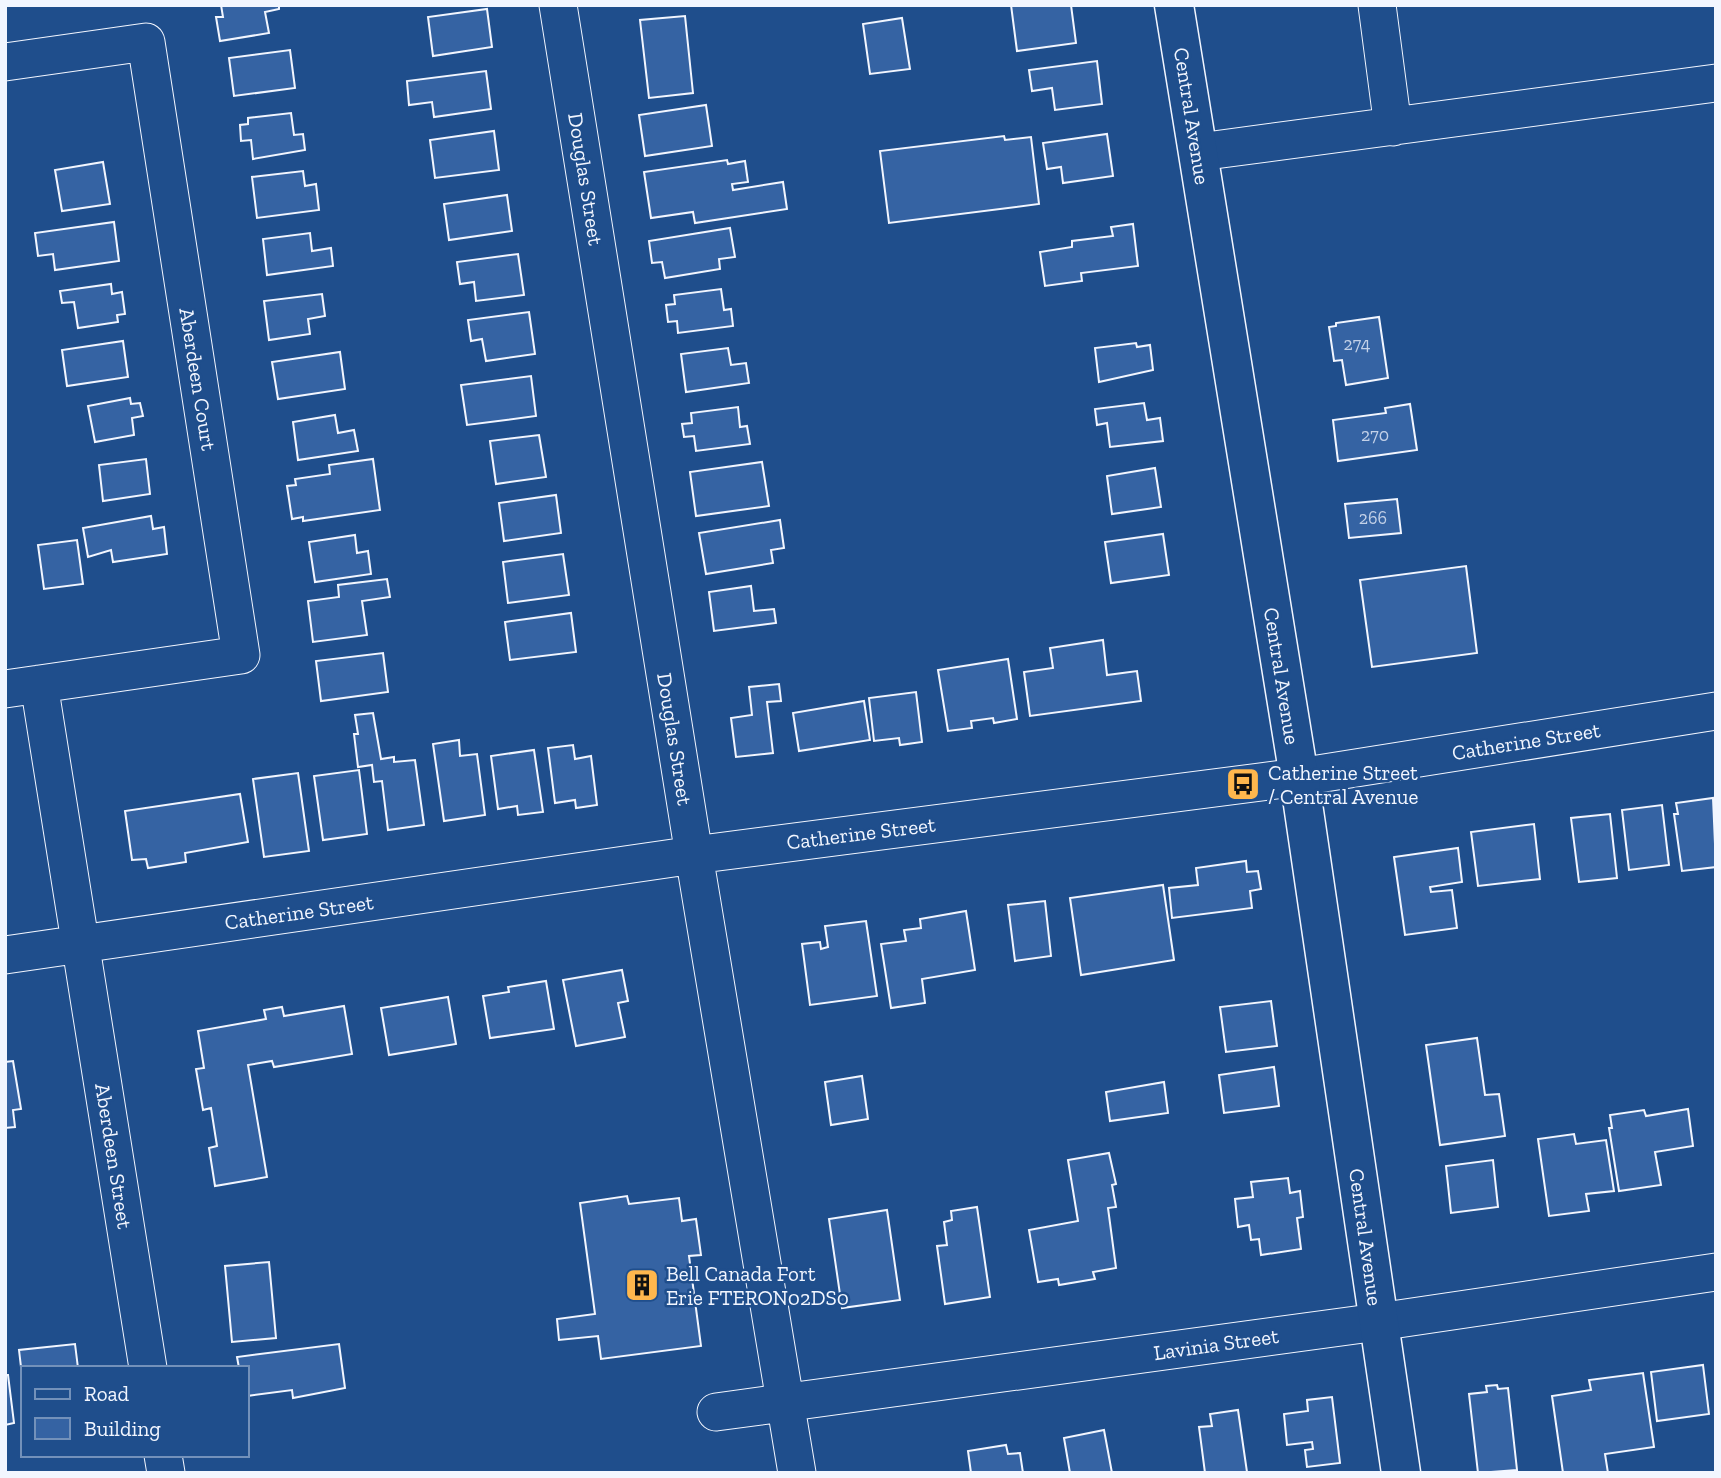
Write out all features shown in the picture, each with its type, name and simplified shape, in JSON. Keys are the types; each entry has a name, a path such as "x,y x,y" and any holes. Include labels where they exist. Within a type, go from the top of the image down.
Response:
{"main road":[{"name":"Central Avenue","path":"1174,5 1298,777 1401,1473"}],"street":[{"name":"Douglas Street","path":"558,5 694,855 797,1473"},
{"path":"1377,5 1393,127"},
{"name":"Aberdeen Court","path":"5,62 146,41 240,655 22,686 79,944"},
{"path":"1199,152 1716,83"},
{"name":"Catherine Street","path":"5,955 694,855 1298,777 1716,711"},
{"name":"Aberdeen Street","path":"79,944 148,1366"},
{"name":"Lavinia Street","path":"716,1412 1378,1322 1716,1272"}],"building":[{"path":"221,5 279,5 279,9 265,12 269,33 220,41 216,17 223,17"},
{"path":"1011,5 1071,5 1076,43 1017,51"},
{"path":"487,9 492,47 433,56 428,17"},
{"path":"685,16 693,93 649,98 640,20"},
{"path":"902,18 910,69 870,74 863,24"},
{"path":"290,50 295,88 234,96 229,58"},
{"path":"1097,61 1102,104 1055,110 1052,88 1032,91 1029,70"},
{"path":"486,71 491,109 434,117 432,102 409,105 407,81"},
{"path":"706,105 712,146 645,156 639,115"},
{"path":"291,113 294,135 303,134 305,150 253,159 251,140 241,141 240,125 248,124 248,118"},
{"path":"494,131 499,170 435,178 430,140"},
{"path":"1107,134 1113,176 1063,183 1061,167 1047,169 1043,143"},
{"path":"1004,136 1005,140 1031,137 1039,204 889,223 880,151"},
{"path":"727,160 728,164 745,161 748,182 732,184 733,190 783,182 787,209 695,223 693,212 651,218 644,172"},
{"path":"103,162 110,204 62,211 55,170"},
{"path":"303,171 305,186 316,184 319,210 257,218 252,177"},
{"path":"507,195 512,231 449,240 444,204"},
{"path":"114,222 119,261 55,270 53,254 38,256 35,233"},
{"path":"1133,224 1138,266 1081,273 1082,281 1045,286 1040,252 1072,247 1072,241 1113,236 1111,227"},
{"path":"730,228 735,257 719,259 720,269 665,278 662,262 652,263 649,241"},
{"path":"310,233 312,251 331,248 333,266 267,275 263,239"},
{"path":"518,254 524,295 476,301 474,282 460,284 457,262"},
{"path":"111,284 112,294 122,292 125,314 117,315 118,322 78,328 74,302 62,303 60,291"},
{"path":"721,289 724,310 731,309 733,326 678,333 677,321 668,322 666,305 675,304 674,295"},
{"path":"322,294 325,316 308,319 310,334 269,340 264,301"},
{"path":"529,312 535,354 486,361 482,339 471,341 468,320"},
{"path":"1379,317 1388,378 1346,385 1342,360 1334,361 1329,327 1336,326 1336,323"},
{"path":"123,341 128,377 67,386 62,350"},
{"path":"1136,343 1137,347 1150,345 1153,370 1099,382 1095,348"},
{"path":"728,348 731,365 746,363 749,383 686,392 681,354"},
{"path":"340,352 345,389 278,399 272,362"},
{"path":"531,376 536,416 467,425 461,385"},
{"path":"130,398 131,404 140,403 143,416 132,418 134,435 95,442 88,406"},
{"path":"1144,403 1147,420 1160,418 1163,441 1110,447 1107,423 1097,425 1095,409"},
{"path":"1410,404 1417,450 1338,461 1333,420 1386,413 1385,408"},
{"path":"738,407 740,427 747,426 750,444 696,451 694,436 684,437 682,424 692,423 691,413"},
{"path":"335,415 338,433 354,430 358,451 298,460 293,422"},
{"path":"539,435 546,477 496,484 490,441"},
{"path":"146,459 150,494 103,501 99,465"},
{"path":"373,459 380,510 303,521 303,517 292,519 287,486 296,485 295,479 330,474 329,465"},
{"path":"762,462 769,506 696,516 690,472"},
{"path":"1155,468 1161,507 1112,514 1107,476"},
{"path":"556,495 561,533 504,541 499,503"},
{"path":"1397,499 1401,533 1349,538 1345,504"},
{"path":"151,516 153,529 164,527 167,554 113,562 111,550 88,557 83,528"},
{"path":"780,520 784,548 771,550 773,563 706,574 699,533"},
{"path":"1163,534 1169,575 1111,583 1105,542"},
{"path":"355,535 357,553 368,551 371,574 315,582 309,542"},
{"path":"77,540 83,584 44,589 38,545"},
{"path":"563,554 569,595 508,603 503,562"},
{"path":"1466,566 1477,653 1372,667 1360,580"},
{"path":"387,579 390,597 362,601 367,635 313,642 308,601 339,597 338,585"},
{"path":"751,586 754,611 774,609 776,623 714,631 709,592"},
{"path":"571,613 576,652 510,660 505,622"},
{"path":"1103,640 1107,675 1137,671 1141,701 1030,716 1024,672 1053,668 1050,648"},
{"path":"383,653 388,692 321,701 316,661"},
{"path":"1008,659 1017,719 994,723 993,718 971,721 972,728 948,731 938,670"},
{"path":"779,684 781,701 767,702 773,753 736,757 731,718 752,715 749,687"},
{"path":"916,692 922,742 900,745 899,738 874,741 869,698"},
{"path":"864,701 870,740 799,751 793,713"},
{"path":"373,713 381,759 394,757 394,762 415,760 424,825 388,830 382,781 374,782 372,765 358,767 355,715"},
{"path":"459,740 460,756 477,754 485,815 444,821 433,744"},
{"path":"573,745 575,759 591,756 597,805 576,808 575,800 555,803 548,748"},
{"path":"534,750 543,812 518,815 517,806 498,809 491,756"},
{"path":"359,770 367,834 323,840 314,776"},
{"path":"298,773 309,851 264,857 253,779"},
{"path":"240,794 248,842 185,853 186,862 148,868 146,859 132,860 125,811"},
{"path":"1713,798 1716,867 1682,871 1674,814 1678,814 1676,803"},
{"path":"1662,805 1669,865 1629,870 1622,810"},
{"path":"1610,814 1617,878 1579,882 1571,818"},
{"path":"1534,824 1540,879 1478,886 1471,832"},
{"path":"1458,848 1462,882 1430,887 1431,892 1452,890 1457,928 1405,935 1394,857"},
{"path":"1246,861 1247,872 1258,871 1261,889 1250,891 1252,908 1172,918 1169,888 1198,885 1196,868"},
{"path":"1163,885 1174,960 1081,975 1070,898"},
{"path":"1045,901 1051,956 1015,961 1008,905"},
{"path":"966,911 975,970 922,979 925,1003 891,1008 881,944 906,941 904,930 921,928 920,919"},
{"path":"866,921 877,996 810,1005 802,944 820,942 821,949 828,947 825,926"},
{"path":"622,970 628,1001 618,1003 625,1037 576,1046 563,980"},
{"path":"546,981 554,1029 490,1038 483,996 509,992 508,987"},
{"path":"448,997 456,1044 389,1055 381,1008"},
{"path":"1271,1001 1277,1046 1226,1052 1220,1007"},
{"path":"344,1006 352,1054 274,1067 272,1061 248,1065 267,1177 215,1186 209,1148 217,1146 211,1108 203,1110 196,1069 204,1068 198,1031 266,1019 264,1010 282,1007 284,1016"},
{"path":"1477,1038 1485,1095 1499,1094 1505,1136 1440,1145 1426,1045"},
{"path":"13,1061 21,1109 13,1110 15,1127 5,1128 5,1062"},
{"path":"1274,1067 1279,1106 1224,1113 1219,1075"},
{"path":"862,1076 868,1119 831,1125 825,1082"},
{"path":"1164,1082 1168,1113 1110,1121 1106,1092"},
{"path":"1688,1109 1693,1146 1655,1152 1661,1185 1619,1191 1609,1128 1612,1128 1610,1115 1644,1110 1646,1116"},
{"path":"1574,1134 1576,1144 1606,1140 1614,1191 1586,1194 1589,1211 1549,1216 1538,1139"},
{"path":"1109,1153 1116,1184 1112,1185 1116,1207 1108,1208 1116,1268 1093,1272 1095,1279 1059,1285 1058,1279 1038,1282 1029,1230 1078,1221 1068,1160"},
{"path":"1493,1160 1498,1207 1451,1213 1446,1166"},
{"path":"1288,1178 1290,1193 1300,1191 1303,1217 1297,1218 1301,1249 1261,1255 1259,1239 1251,1240 1249,1225 1238,1227 1235,1199 1253,1197 1251,1182"},
{"name":"Bell Canada Fort Erie FTERON02DS0","path":"627,1196 629,1204 679,1198 682,1221 696,1219 701,1255 689,1256 701,1346 601,1359 598,1336 559,1340 557,1319 595,1314 580,1203"},
{"path":"977,1207 990,1297 945,1304 937,1246 947,1245 944,1222 952,1220 951,1211"},
{"path":"887,1210 900,1300 842,1308 829,1219"},
{"path":"269,1262 276,1338 232,1342 225,1266"},
{"path":"75,1344 78,1366 21,1367 19,1350"},
{"path":"339,1344 345,1388 293,1398 292,1390 248,1396 248,1366 239,1366 237,1357"},
{"path":"1703,1365 1709,1414 1657,1421 1651,1372"},
{"path":"1643,1373 1654,1447 1605,1454 1608,1473 1563,1473 1552,1396 1591,1390 1589,1380"},
{"path":"5,1375 8,1375 14,1423 5,1425"},
{"path":"1497,1385 1498,1389 1508,1388 1517,1470 1478,1473 1469,1394 1487,1392 1486,1386"},
{"path":"1332,1397 1340,1463 1307,1467 1305,1450 1313,1449 1312,1442 1287,1445 1284,1414 1308,1411 1307,1400"},
{"path":"1238,1410 1247,1472 1205,1473 1199,1427 1212,1426 1210,1414"},
{"path":"1104,1430 1112,1473 1070,1473 1064,1438"},
{"path":"1006,1445 1008,1454 1020,1453 1023,1473 971,1473 968,1451"}],"place":[{"name":"Catherine Street / Central Avenue","path":"1243,784"},
{"name":"Bell Canada Fort Erie FTERON02DS0","path":"642,1285"}]}
